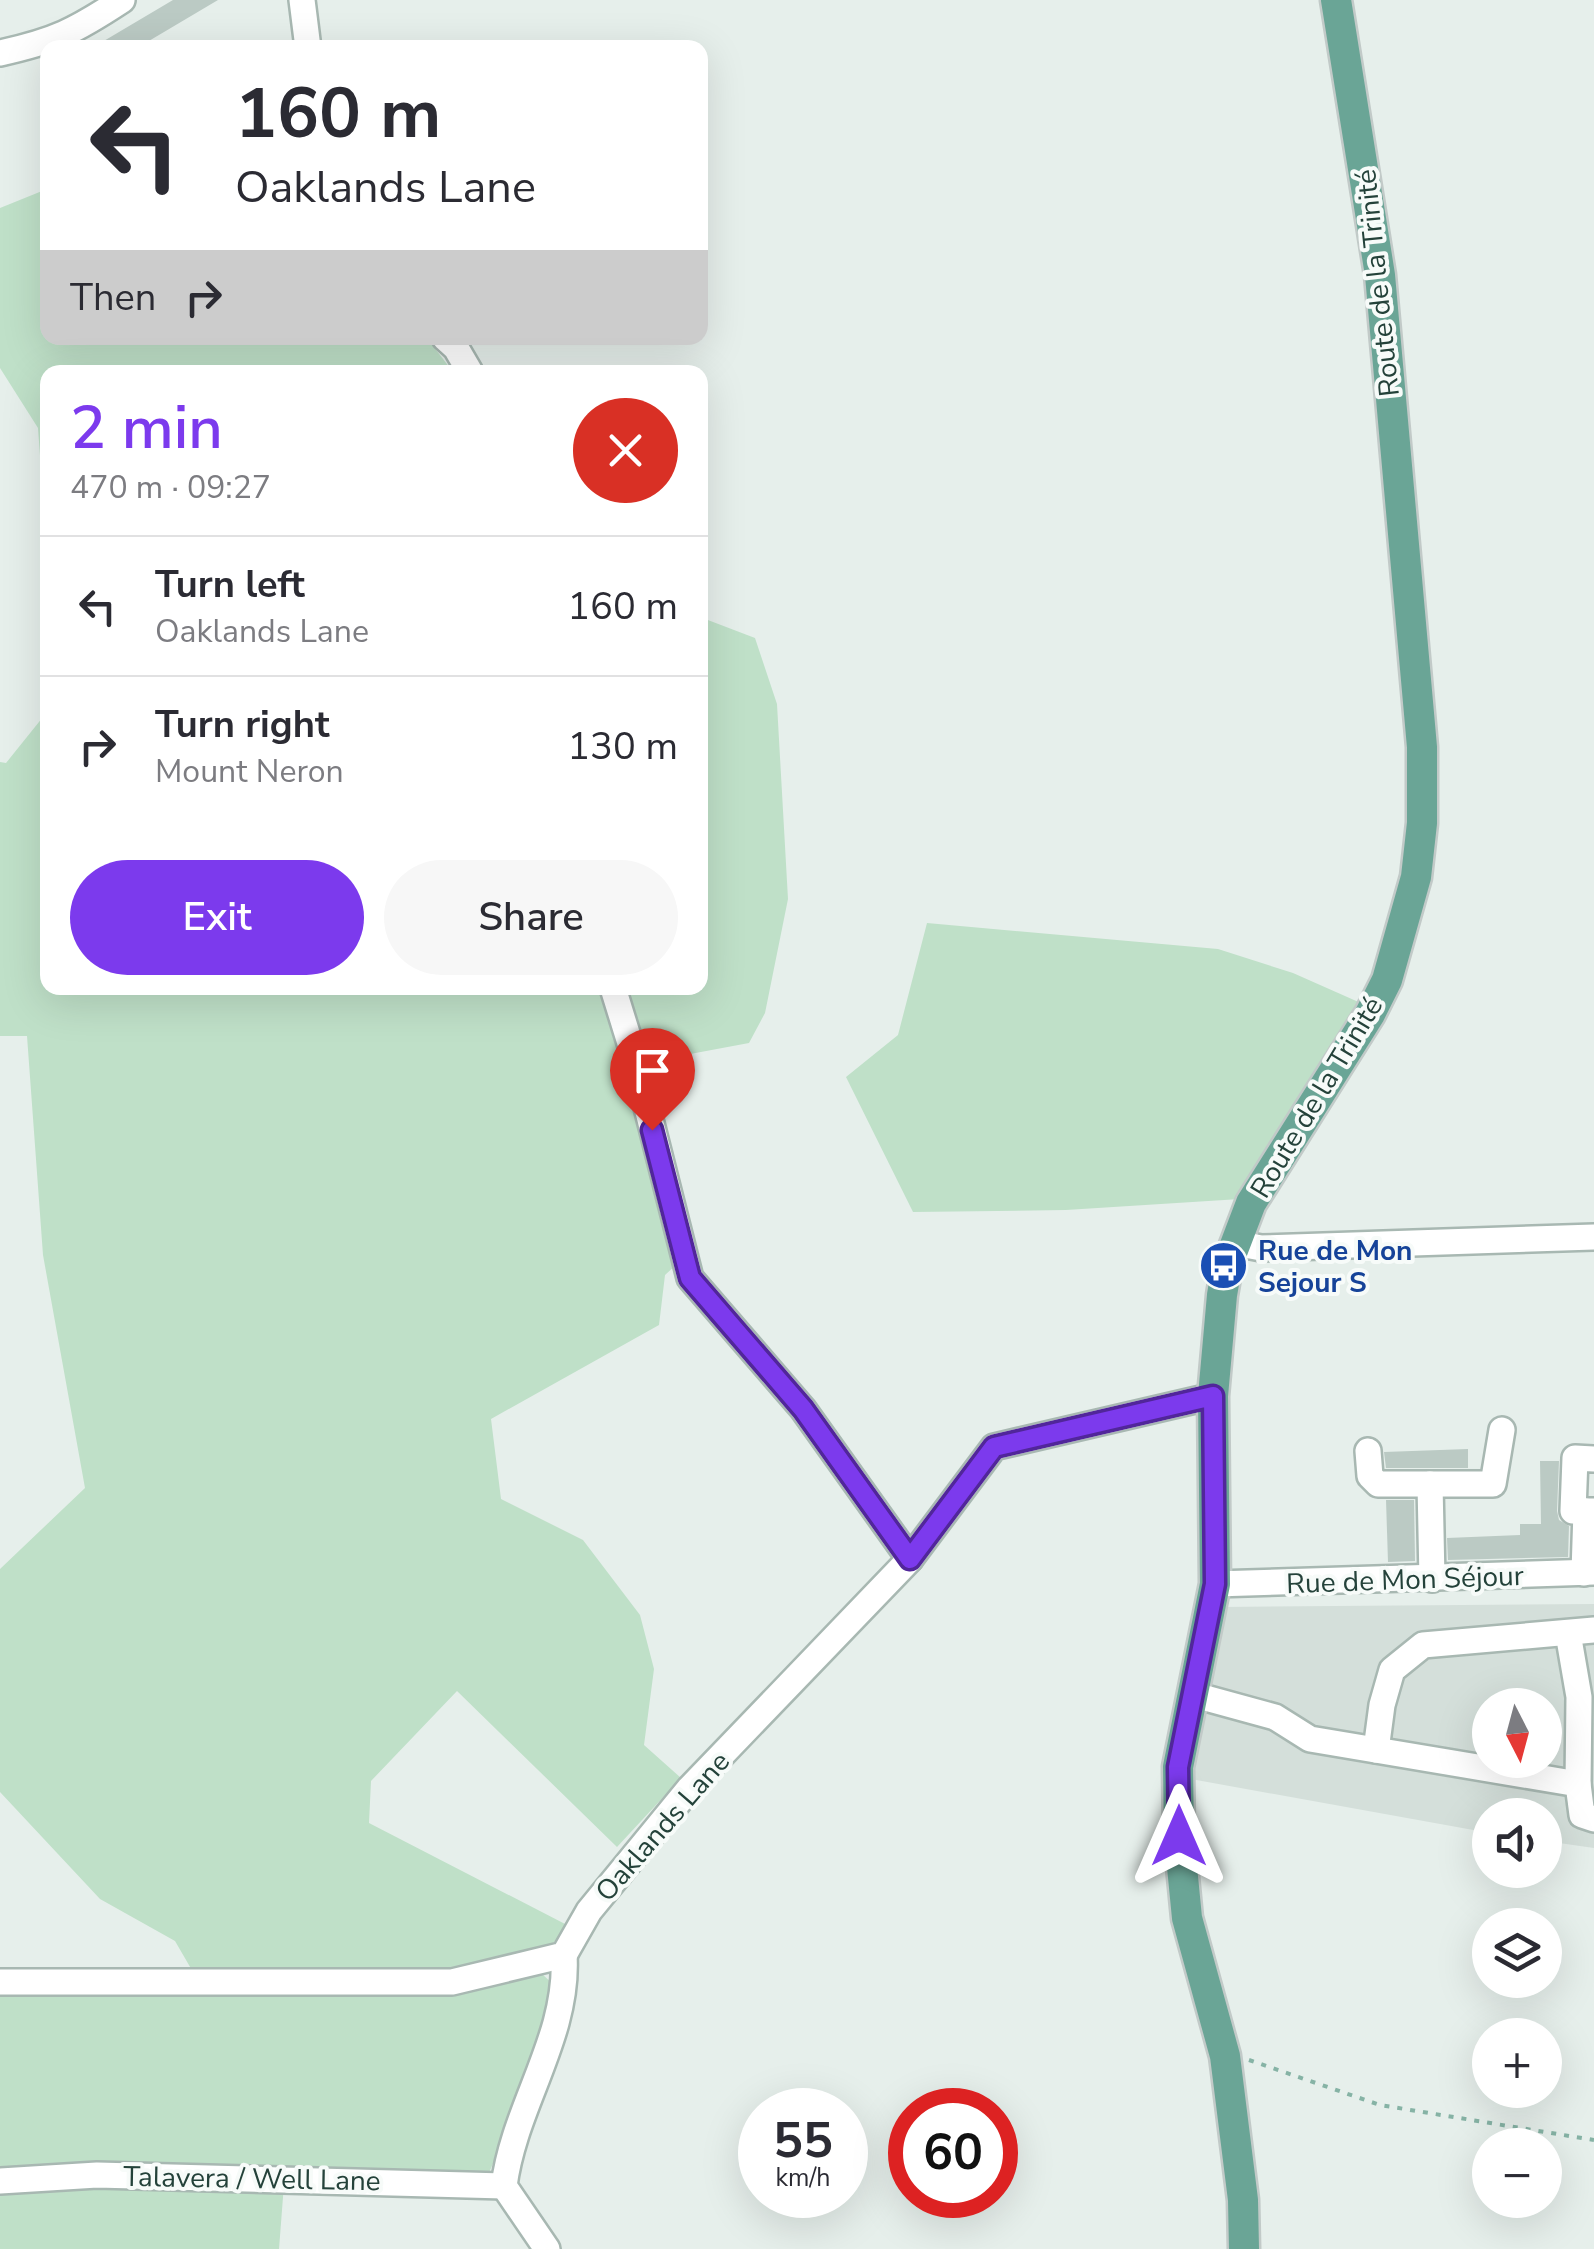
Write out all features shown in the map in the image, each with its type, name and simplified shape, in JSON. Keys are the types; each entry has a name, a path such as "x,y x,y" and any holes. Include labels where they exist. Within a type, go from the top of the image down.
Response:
{"main road":[{"name":"Route de la Trinité","path":"1244,2249 1243,2200 1225,2056 1187,1918 1180,1853 1178,1767 1215,1584 1213,1396 1222,1295 1235,1243 1251,1203 1370,1014 1386,980 1416,877 1422,823 1422,747 1380,277 1336,0"}],"street":[{"path":"51,40 75,31 122,0"},
{"path":"302,0 307,40"},
{"path":"0,52 40,44"},
{"path":"615,995 690,1278 803,1409 910,1559"},
{"path":"1235,1243 1260,1248 1320,1247 1594,1236"},
{"name":"Oaklands Lane","path":"564,1955 589,1910 688,1789 910,1559 994,1447 1213,1396"},
{"path":"1368,1451 1370,1476 1378,1484 1493,1484 1502,1430"},
{"path":"1589,1572 1590,1511 1573,1510 1575,1458 1594,1459"},
{"path":"1430,1484 1432,1579"},
{"name":"Rue de Mon Séjour","path":"1215,1584 1589,1572"},
{"path":"1376,1750 1392,1670 1423,1646 1581,1632 1578,1784 1582,1815 1594,1818"},
{"path":"1190,1694 1275,1717 1310,1739 1578,1784"},
{"path":"0,1982 452,1982 564,1955 565,1976 553,2040 507,2162 504,2186 547,2249"},
{"name":"Talavera / Well Lane","path":"0,2181 97,2175 504,2186"}],"path":[{"path":"1225,2056 1238,2056 1380,2105 1594,2140"}],"shaded area":[{"path":"1594,1604 1594,1848 1562,1843 1562,1798 1472,1798 1472,1830 1191,1779 1221,1607"}],"green space":[{"path":"40,192 40,345 432,345 448,365 40,365 40,456 38,428 0,368 0,208"},
{"path":"708,620 755,638 777,704 788,899 765,1013 749,1043 642,1063 619,995 708,995"},
{"path":"40,721 40,995 603,995 677,1264 665,1275 659,1325 491,1419 501,1499 583,1540 640,1615 654,1669 644,1745 681,1778 617,1847 457,1691 371,1781 369,1823 567,1925 550,1948 447,1974 193,1972 175,1941 100,1899 0,1792 0,1569 85,1488 43,1255 27,1036 0,1036 0,762 6,763"},
{"path":"927,923 1218,949 1293,973 1363,1004 1240,1199 1066,1210 913,1212 846,1077 898,1035"},
{"path":"541,1973 555,1986 543,2049 488,2175 0,2173 0,1993"},
{"path":"284,2184 279,2249 0,2249 0,2189"}],"building":[{"path":"173,0 218,0 150,40 106,40"},
{"path":"1468,1449 1468,1468 1386,1468 1384,1452"},
{"path":"1540,1461 1559,1461 1557,1511 1559,1520 1569,1526 1568,1557 1448,1560 1447,1538 1520,1535 1520,1524 1541,1524"},
{"path":"1386,1500 1414,1500 1415,1561 1388,1562"}],"place":[{"name":"Rue de Mon Sejour S","path":"1223,1266"}],"route":[{"path":"652,1130 690,1278 803,1409 910,1559 994,1447 1213,1396 1215,1584 1178,1767 1179,1836"}]}
